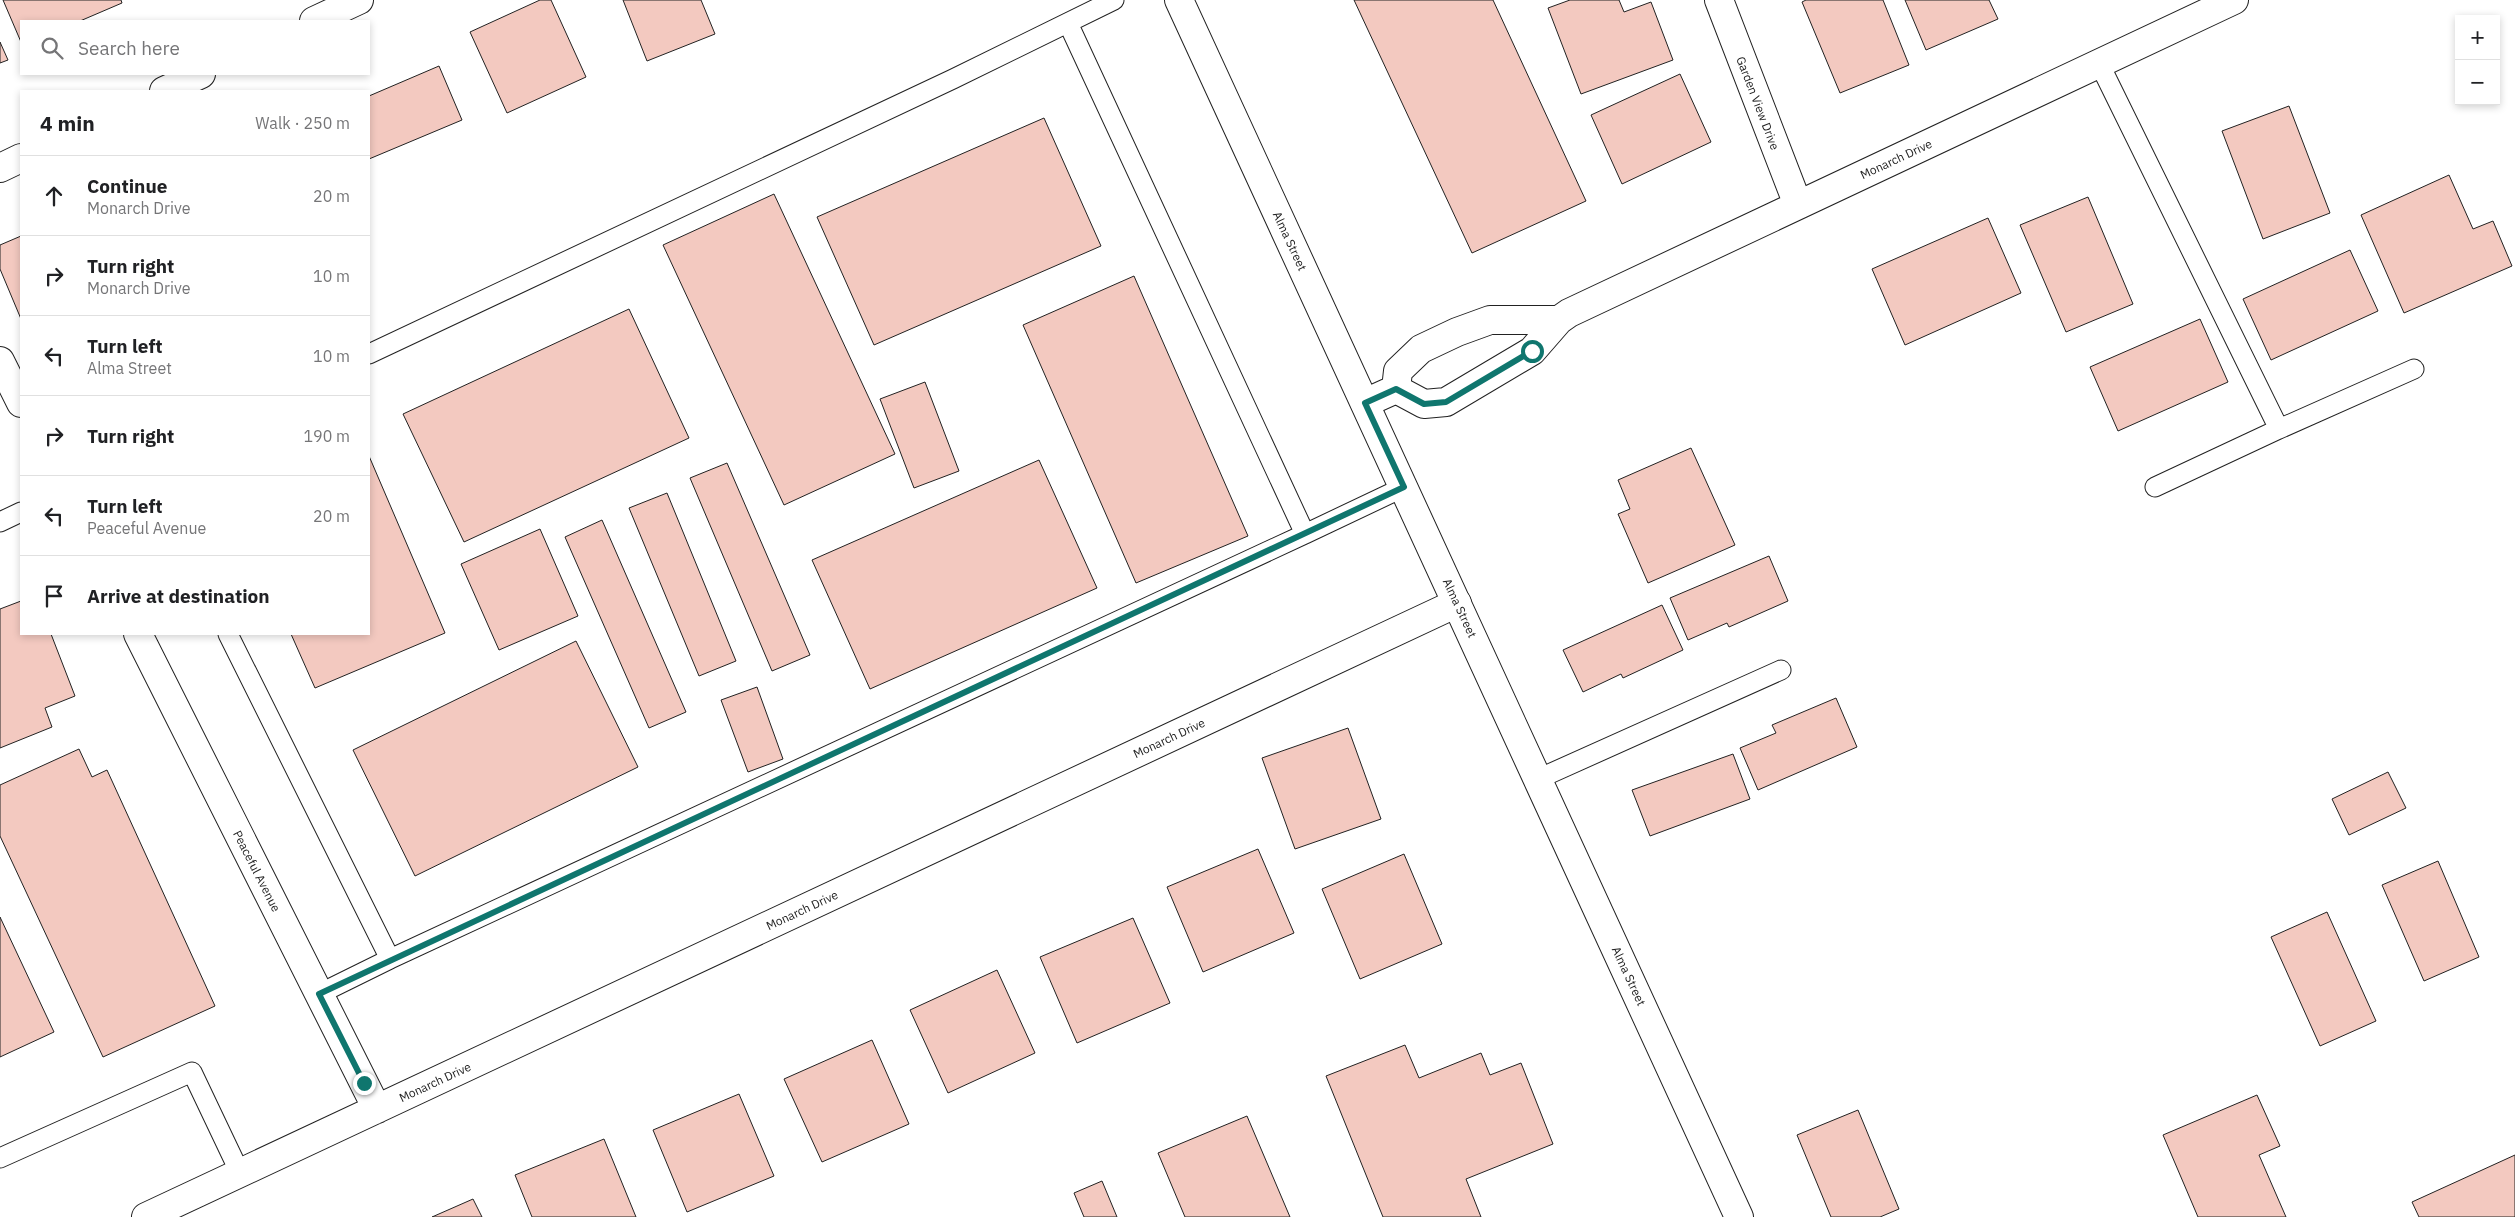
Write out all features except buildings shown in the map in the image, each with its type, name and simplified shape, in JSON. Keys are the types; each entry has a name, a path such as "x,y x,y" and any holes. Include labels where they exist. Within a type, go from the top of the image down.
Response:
{"street":[{"path":"316,20 359,0"},
{"name":"Alma Street","path":"1179,0 1739,1217"},
{"name":"Garden View Drive","path":"1719,0 1798,205"},
{"name":"Monarch Drive","path":"1559,320 1490,320 1457,332 1421,349 1398,371 1396,389 1424,404 1446,402 1532,351 1559,320 1798,205 2234,0"},
{"path":"166,90 199,75"},
{"path":"0,168 20,158"},
{"path":"0,361 20,401"},
{"path":"1365,403 1396,389"},
{"name":"Monarch Drive","path":"146,1217 1457,603"},
{"name":"Peaceful Avenue","path":"139,635 377,1109"}],"lane":[{"path":"370,354 1114,0"},
{"path":"1068,23 1305,534"},
{"path":"2099,63 2279,429"},
{"path":"2155,487 2414,369"},
{"path":"319,994 390,959 1404,487"},
{"path":"0,522 20,512"},
{"path":"228,635 390,959"},
{"path":"1538,778 1780,670"},
{"path":"0,1158 192,1072 240,1173"}],"route":[{"path":"364,1083 319,994 390,959 1404,487 1365,403 1396,389 1424,404 1446,402 1532,351"}]}
